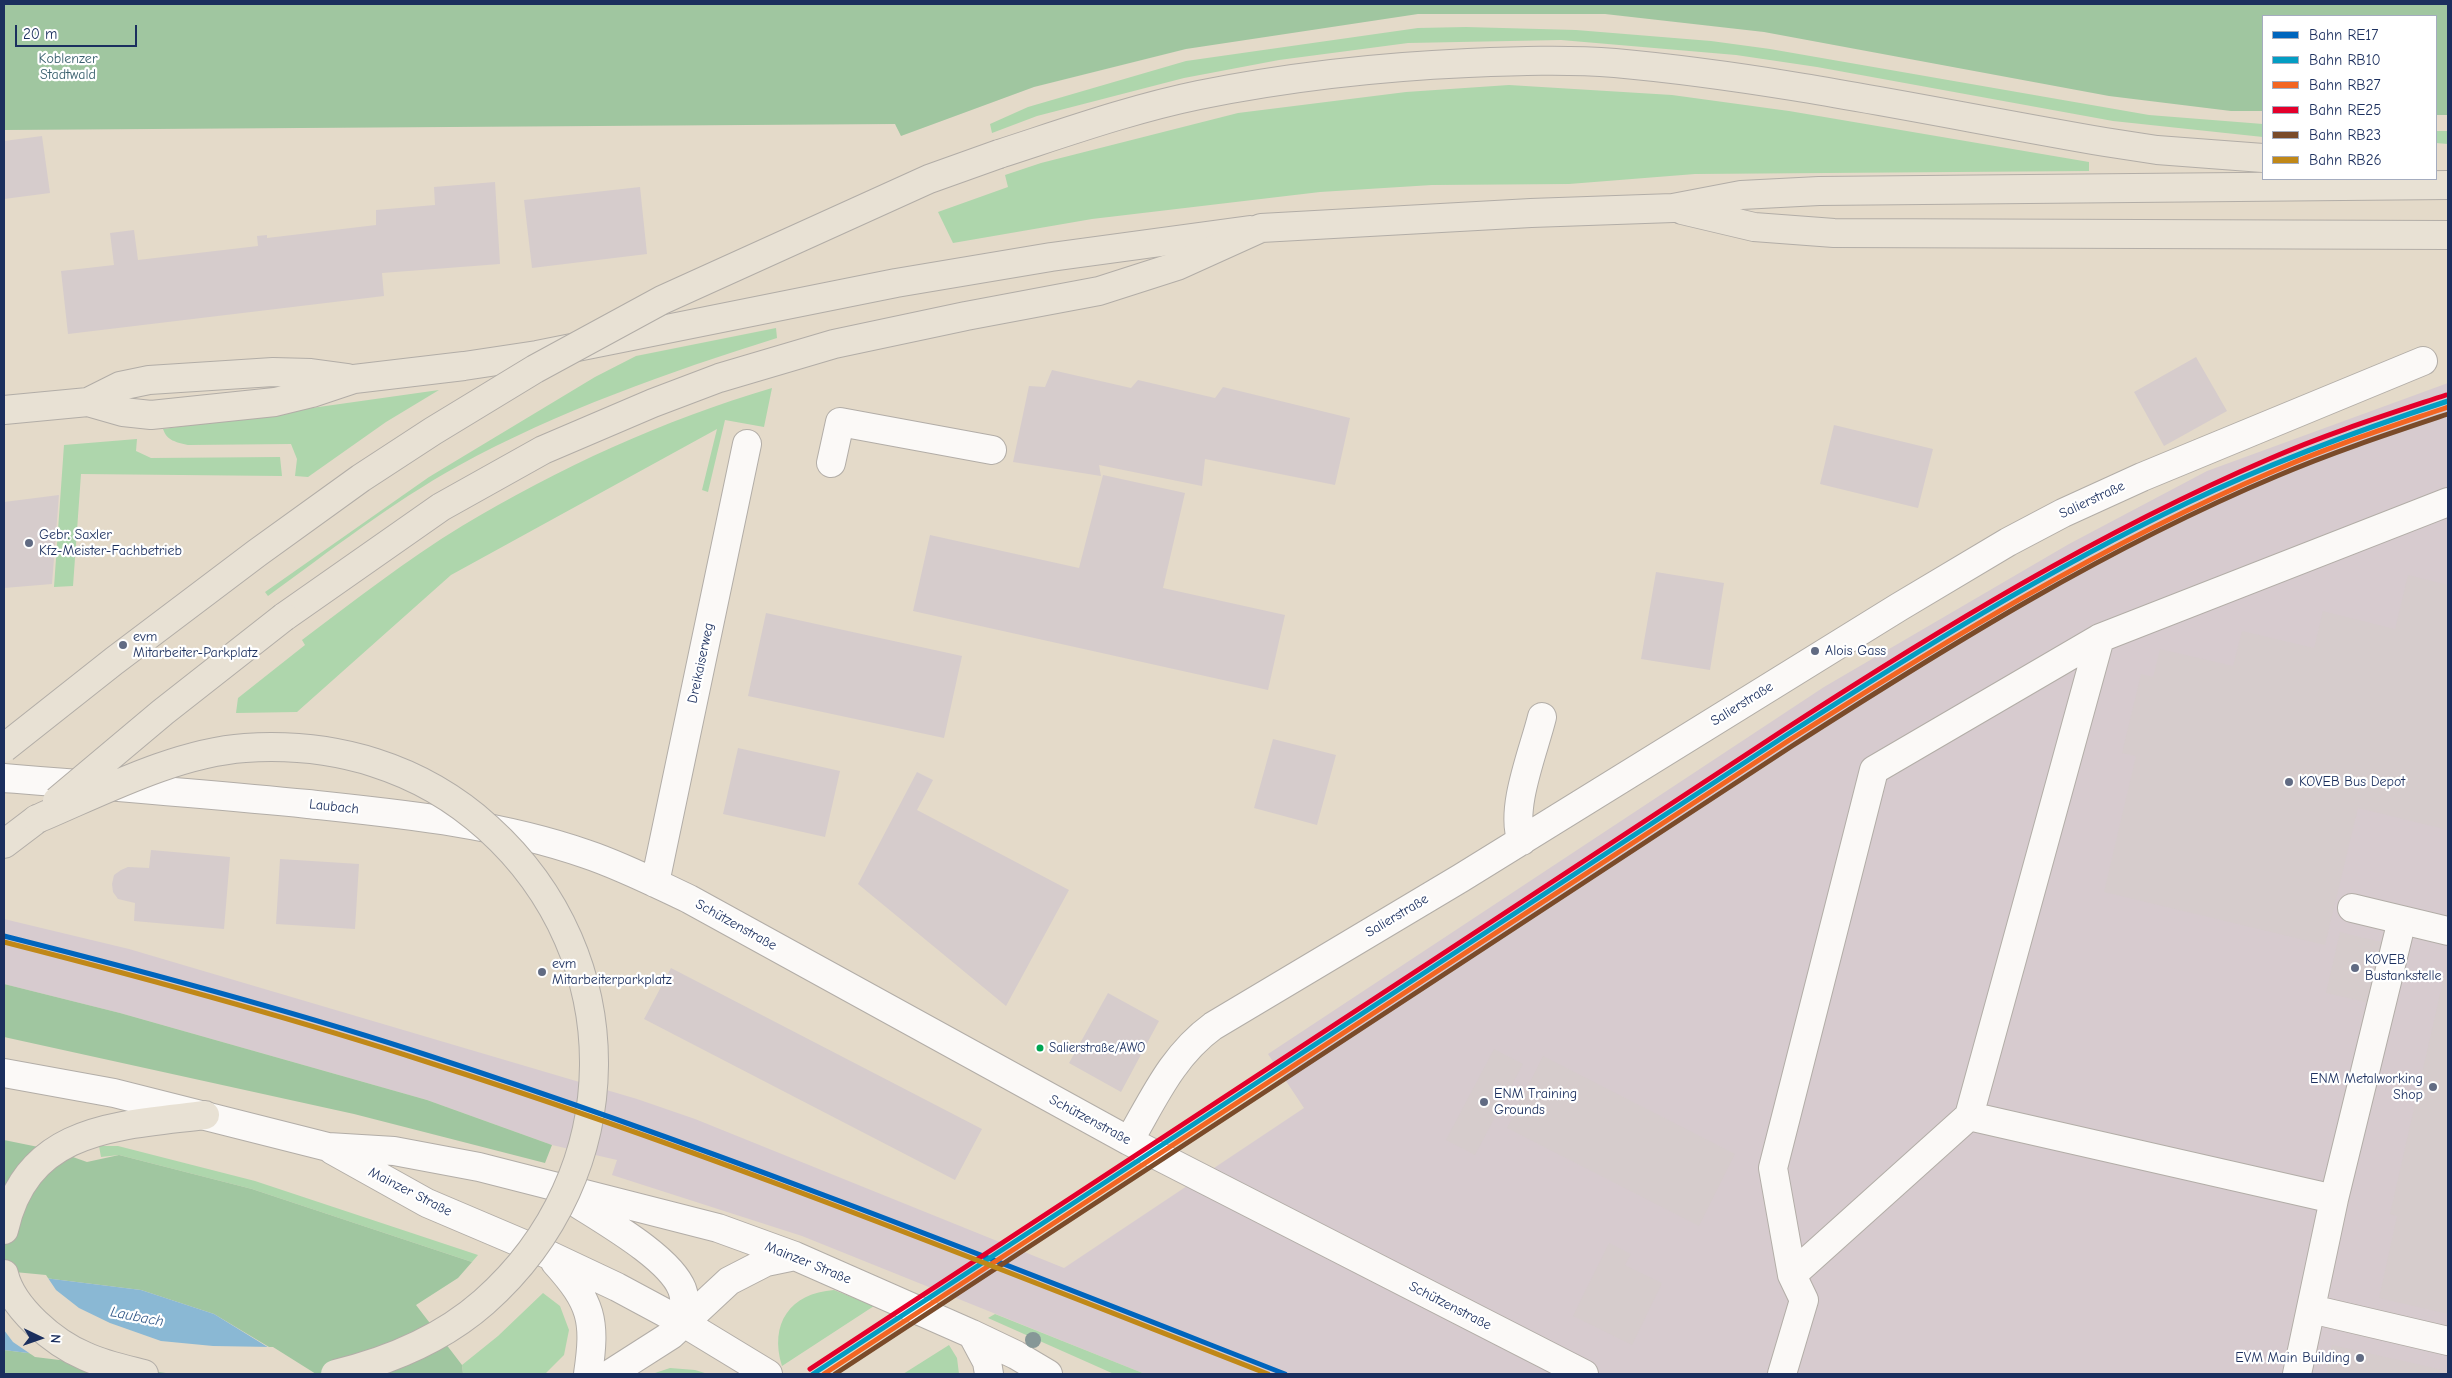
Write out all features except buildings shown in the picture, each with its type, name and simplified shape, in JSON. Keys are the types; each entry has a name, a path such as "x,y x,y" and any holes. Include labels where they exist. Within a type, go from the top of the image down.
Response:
{"main road":[{"path":"4,748 122,655 257,553 361,478 433,431 535,369 671,296 929,178 1081,127 1197,95 1297,78 1389,66 1518,61 1612,63 1758,79 2157,150 2262,158"},
{"path":"4,410 88,402 120,386 149,380 273,372 312,373 354,379 464,366 537,355 896,283 1051,257 1261,228 1531,213 1673,208 1741,195 1819,191 2448,185"},
{"path":"1673,208 1754,227 1834,233 2448,235"},
{"path":"4,844 163,712 284,617 433,512 490,478 543,450 653,403 719,378 834,344 966,316 1099,291 1177,266 1261,228"},
{"path":"37,818 142,775 215,752 269,747 332,751 366,759 400,771 429,785 457,803 477,818 518,857 542,888 558,914 581,968 589,1000 595,1057 593,1095 588,1124 582,1152 572,1179 536,1242 521,1263 484,1302 441,1333 419,1345 389,1358 335,1374"},
{"path":"4,1230 7,1215 23,1180 53,1150 101,1129 205,1115"},
{"path":"4,1274 11,1293 19,1305 55,1337 84,1356 144,1374"}],"street":[{"name":"Salierstraße","path":"1129,1141 1176,1060 1203,1033 1236,1011 1522,840 1930,588 2063,513 2151,473 2423,361"},
{"path":"831,462 840,422 992,450"},
{"name":"Dreikaiserweg","path":"655,883 746,444"},
{"path":"1782,1374 1804,1300 1792,1275 1773,1168 1874,770 2100,638 2448,502"},
{"path":"1792,1275 1969,1116 2100,638"},
{"path":"1522,840 1517,830 1520,801 1542,717"},
{"name":"Laubach","path":"4,778 187,792 443,820 565,847 617,866 655,883"},
{"name":"Schützenstraße","path":"655,883 1129,1141 1584,1374"},
{"path":"2352,908 2448,931"},
{"path":"2297,1374 2334,1199 2402,920"},
{"name":"Mainzer Straße","path":"4,1073 114,1093 328,1147 394,1151 430,1157 718,1228 795,1256 972,1334 1048,1374"},
{"path":"1969,1116 2334,1199"},
{"name":"Mainzer Straße","path":"328,1147 392,1186 427,1203 547,1254 617,1287 684,1323 768,1374"},
{"name":"Mainzer Straße","path":"554,1188 648,1251 674,1274 684,1296 684,1323"},
{"path":"547,1254 577,1287 586,1304 592,1323 588,1374"},
{"path":"610,1374 670,1335 729,1281 766,1262 795,1256"},
{"path":"2310,1309 2448,1342"},
{"path":"972,1334 987,1362 989,1374"}],"shaded area":[{"path":"2448,383 2448,1374 1145,1374 802,1236 612,1175 617,1160 552,1145 427,1100 120,1013 4,984 4,919 129,949 637,1099 695,1119 1064,1268 1304,1108 1268,1054 1824,687 2069,544 2207,471"}],"green space":[{"name":"Koblenzer Stadtwald","path":"4,4 2448,4 2448,115 2437,115 2437,15 2262,15 2262,111 2231,111 2109,96 1764,32 1605,14 1418,14 1186,49 1034,87 901,136 895,124 4,130"},
{"path":"1466,27 1576,30 1711,41 1770,49 2149,115 2262,124 2262,137 2113,121 1817,67 1736,55 1561,40 1408,43 1279,60 1184,78 1037,116 992,133 990,124 1028,107 1186,61 1418,28"},
{"path":"1509,85 1672,95 1789,111 2089,162 2089,171 1695,174 1569,184 1432,185 1320,192 1092,219 953,243 938,212 1008,187 1005,175 1041,163 1238,113 1406,92"},
{"path":"2437,131 2448,131 2448,144 2437,143"},
{"path":"776,328 777,338 614,394 496,446 433,480 361,528 268,596 265,592 429,477 595,377 636,356"},
{"path":"772,388 764,427 725,420 708,492 702,490 717,429 451,575 297,712 236,713 238,698 305,645 302,640 400,567 462,526 536,484 612,447 691,415"},
{"path":"439,390 386,422 308,477 295,476 297,459 291,444 188,445 170,439 163,429"},
{"path":"137,439 136,451 151,458 280,457 282,476 81,474 73,586 54,587 64,445"},
{"path":"4,984 120,1013 427,1100 552,1145 545,1163 354,1114 4,1037"},
{"path":"4,1140 53,1150 87,1162 119,1155 252,1189 472,1262 458,1278 416,1305 462,1365 463,1374 314,1374 214,1314 141,1290 4,1273"},
{"path":"99,1146 118,1146 255,1181 478,1255 472,1262 252,1189 119,1155 101,1157"},
{"path":"834,1290 874,1306 782,1366 778,1337 781,1324 787,1313 805,1297 819,1292"},
{"path":"543,1293 560,1306 569,1330 564,1355 545,1374 463,1374 462,1365 498,1336"},
{"path":"995,1314 1145,1374 1114,1374 988,1318"},
{"path":"949,1345 957,1358 959,1374 903,1374"},
{"path":"4,1350 173,1371 182,1374 4,1374"},
{"path":"670,1368 695,1370 708,1374 652,1374"}],"water":[{"path":"4,1273 141,1290 214,1314 279,1354 173,1371 4,1350"}],"pier":[{"path":"4,1271 46,1275 56,1290 79,1308 110,1323 161,1341 213,1346 273,1347 316,1374 174,1374 35,1357 13,1342 4,1330"}],"rail line":[{"name":"RE25","path":"810,1369 1782,731 1959,620 2080,551 2205,488 2312,441 2446,395"},
{"name":"RB10","path":"813,1374 1785,736 1983,613 2084,556 2219,488 2316,448 2448,401"},
{"name":"RB27","path":"824,1374 1788,741 1966,631 2086,562 2210,499 2317,453 2448,407"},
{"name":"RB23","path":"835,1374 1792,746 2029,600 2151,534 2213,504 2319,459 2448,414"},
{"name":"RE17","path":"4,936 271,1007 377,1039 538,1092 860,1209 1285,1374"},
{"name":"RB26","path":"4,942 268,1013 372,1044 531,1096 743,1171 1268,1374"}],"place":[{"name":"Gebr. Saxler Kfz-Meister-Fachbetrieb","path":"29,543"},
{"name":"evm Mitarbeiter-Parkplatz","path":"123,645"},
{"name":"Alois Gass","path":"1815,651"},
{"name":"KOVEB Bus Depot","path":"2289,782"},
{"name":"KOVEB Bustankstelle","path":"2355,968"},
{"name":"evm Mitarbeiterparkplatz","path":"542,972"},
{"name":"Salierstraße/AWO","path":"1040,1048"},
{"name":"ENM Metalworking Shop","path":"2433,1087"},
{"name":"ENM Training Grounds","path":"1484,1102"},
{"name":"EVM Main Building","path":"2360,1358"}]}
